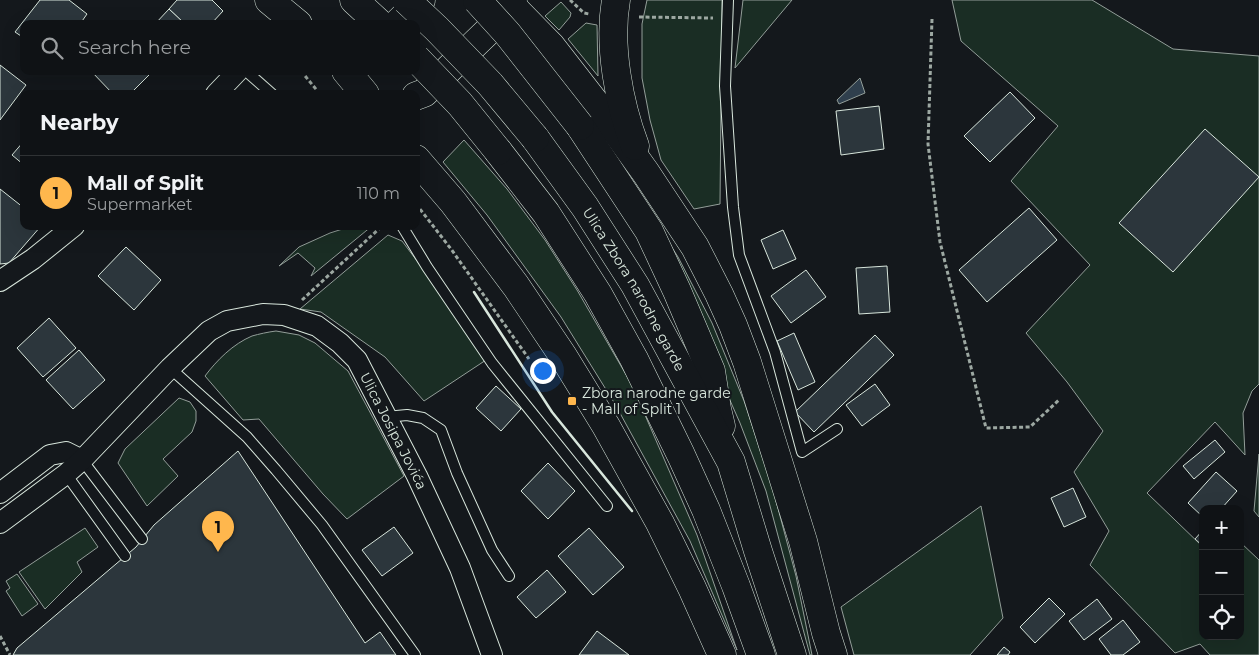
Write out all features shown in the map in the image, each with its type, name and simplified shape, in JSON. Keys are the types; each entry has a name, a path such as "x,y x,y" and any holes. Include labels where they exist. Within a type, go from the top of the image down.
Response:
{"main road":[{"path":"269,0 293,20"},
{"path":"354,0 376,20"},
{"name":"Ulica Zbora narodne garde","path":"406,0 490,84 535,138 586,207 635,285 731,462 792,655"},
{"path":"401,20 420,0"},
{"path":"477,0 507,33 580,126 649,231 711,371 717,409 731,462"},
{"path":"616,0 614,49 619,90 628,129 646,173"},
{"path":"420,94 513,2 551,46 602,113 646,173 695,247 733,325 747,362 803,541 833,655"},
{"path":"420,62 460,104 546,213 598,294 634,359 706,510 761,655"},
{"path":"349,75 362,90"},
{"path":"365,75 365,90"},
{"path":"420,164 453,202 516,286 563,356 606,426 660,523 722,655"}],"street":[{"path":"220,90 234,75"},
{"path":"0,281 33,259 69,230"},
{"name":"Ulica Josipa Jovića","path":"0,523 82,460 170,368 210,331 227,321 263,314 284,315 317,326 340,343 357,360 417,476 460,568 492,655"},
{"path":"0,493 50,454 66,452 82,460"}],"lane":[{"path":"728,0 725,86 733,207 739,255 775,352 802,452 837,429"},
{"path":"251,75 267,90"},
{"path":"404,230 427,267 492,363 607,506"},
{"path":"170,368 247,437 276,470 322,525 415,655"},
{"path":"386,417 407,414 423,418 441,430 457,473 492,550 509,576"},
{"path":"82,460 142,539"},
{"path":"66,474 125,556"}],"path":[{"path":"638,17 727,18"},
{"path":"932,19 928,144 938,222 942,251 986,428 1030,427 1060,399"},
{"path":"304,75 317,90"},
{"path":"420,209 451,249 528,359"},
{"path":"284,315 378,230"},
{"path":"0,636 10,655"}],"green space":[{"path":"647,0 722,0 720,204 694,209 661,160 650,120 642,78 642,24"},
{"path":"743,0 792,0 735,68"},
{"path":"952,0 1092,0 1173,49 1259,56 1259,384 1252,391 1243,413 1245,455 1215,422 1147,493 1199,543 1199,640 1244,640 1244,546 1259,560 1259,655 1210,655 1200,644 1175,653 1090,565 1109,531 1074,472 1103,431 1067,382 1026,333 1090,265 1011,181 1058,126 961,41"},
{"path":"561,2 571,13 559,30 545,16"},
{"path":"586,23 597,25 598,76 568,39"},
{"path":"464,140 507,189 545,240 577,290 632,385 697,535 737,650 690,541 615,404 561,317 487,215 443,162"},
{"path":"631,183 678,257 712,323 744,401 772,486 796,576 812,655 810,655 766,491 740,423"},
{"path":"339,230 367,230 311,276 315,268 298,253 279,266 299,247"},
{"path":"388,235 402,241 442,294 486,360 424,401 385,357 321,312 300,309"},
{"path":"276,331 299,335 315,343 348,371 404,476 347,519 323,494 259,419 243,420 205,376 220,358 238,343 252,336"},
{"path":"179,398 190,402 196,411 196,421 192,432 163,459 178,476 147,506 118,463 125,449"},
{"path":"1259,454 1259,517 1254,511"},
{"path":"981,506 1003,618 970,655 854,655 841,607"},
{"path":"85,528 98,547 77,562 82,572 45,609 19,572"},
{"path":"17,574 38,604 22,616 6,591 10,588 6,581"}],"water":[{"path":"860,78 865,93 839,104 837,100"}],"building":[{"path":"40,0 69,0 87,14 83,20 24,20"},
{"path":"177,0 212,0 223,11 215,20 181,20 169,9"},
{"path":"169,9 181,20 159,20"},
{"path":"20,26 20,35 15,32"},
{"path":"0,65 26,85 20,90 20,93 0,120"},
{"path":"95,75 149,75 134,90 109,90"},
{"path":"1010,92 1035,118 990,162 964,136"},
{"path":"879,106 884,149 841,155 836,111"},
{"path":"1205,129 1259,177 1173,272 1119,223"},
{"path":"20,146 20,162 12,155"},
{"path":"0,189 20,205 20,230 38,230 9,263 0,264"},
{"path":"1029,208 1057,240 987,302 959,270"},
{"path":"783,230 796,259 773,269 761,240"},
{"path":"126,247 161,280 134,310 98,276"},
{"path":"887,266 890,312 859,314 856,268"},
{"path":"806,270 826,297 791,323 771,296"},
{"path":"49,318 76,348 43,377 17,348"},
{"path":"794,333 815,382 798,390 777,341"},
{"path":"875,335 894,355 814,432 795,412"},
{"path":"79,350 105,380 73,409 46,380"},
{"path":"875,384 890,405 862,426 846,405"},
{"path":"496,386 521,409 501,431 476,408"},
{"path":"1215,440 1225,452 1194,479 1183,466"},
{"path":"238,451 365,643 380,632 396,655 13,655 17,648 136,547 154,525"},
{"path":"548,463 575,491 548,519 521,491"},
{"path":"1216,472 1237,491 1225,505 1199,505 1199,513 1188,503"},
{"path":"1073,488 1086,517 1064,527 1051,498"},
{"path":"394,527 413,553 382,576 362,550"},
{"path":"589,528 624,567 593,595 558,556"},
{"path":"1199,534 1199,542 1195,539"},
{"path":"547,570 566,592 536,618 517,597"},
{"path":"1049,598 1065,614 1035,643 1020,627"},
{"path":"1097,599 1112,619 1084,640 1069,621"},
{"path":"1123,620 1140,642 1123,655 1111,655 1099,639"},
{"path":"597,631 629,655 579,655"},
{"path":"1004,647 1010,652 1008,655 997,655"}],"wall":[{"path":"474,292 552,412 632,511"}],"place":[{"name":"Zbora narodne garde - Mall of Split 1","path":"572,401"},
{"name":"Mall of Split","path":"218,552"}]}
